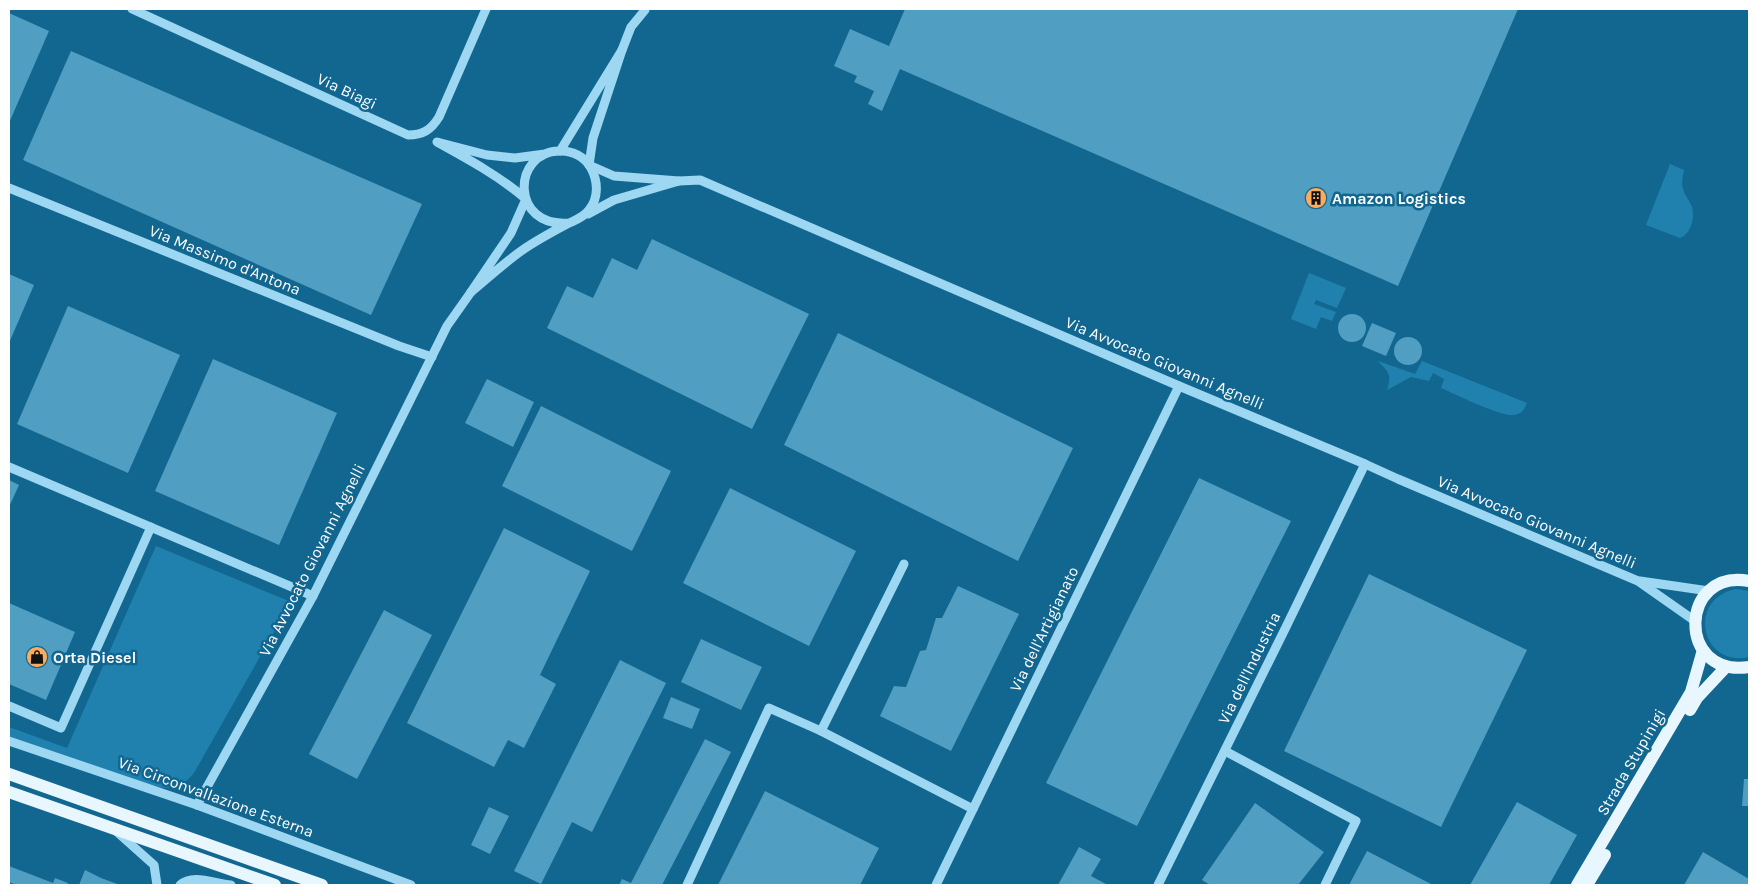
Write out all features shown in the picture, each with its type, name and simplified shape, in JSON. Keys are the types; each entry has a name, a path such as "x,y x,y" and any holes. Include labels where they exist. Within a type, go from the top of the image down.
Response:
{"main road":[{"path":"1746,578 1723,583 1709,591 1699,605 1694,621 1698,641 1713,661 1726,667 1739,669 1749,667"},
{"name":"Strada Stupinigi","path":"1577,885 1691,692 1703,650"},
{"name":"Strada Stupinigi","path":"1588,885 1697,698 1726,667"},
{"path":"9,774 322,885"},
{"path":"9,792 275,885"}],"street":[{"name":"Via Biagi","path":"132,9 408,135 418,135 439,142"},
{"path":"418,135 430,129 439,117 486,9"},
{"path":"580,218 589,210 595,199 597,187 595,175 589,164 593,138 631,27 645,10"},
{"path":"560,151 622,50"},
{"path":"439,142 487,154 515,158 560,151 571,152 589,164 614,176 679,181"},
{"path":"439,142 484,167 526,199"},
{"path":"545,154 531,165 527,173 524,182 526,199 531,209 548,222 558,224 569,223"},
{"name":"Via Avvocato Giovanni Agnelli","path":"679,181 700,180 1638,581 1694,621"},
{"path":"471,292 524,249 569,223 614,200 679,181"},
{"name":"Via Massimo d'Antona","path":"9,188 390,343 432,357"},
{"path":"471,292 511,233 526,199"},
{"name":"Via Avvocato Giovanni Agnelli","path":"197,806 313,596 447,326 471,292"},
{"name":"Via dell'Artigianato","path":"937,883 1179,386"},
{"name":"Via dell'Industria","path":"1158,885 1365,464"},
{"path":"9,467 313,596"},
{"path":"9,706 61,728 151,527"},
{"path":"821,731 904,564"},
{"name":"Via Avvocato Giovanni Agnelli","path":"1638,581 1709,591"},
{"path":"688,885 768,708 821,731 973,809"},
{"name":"Via Circonvallazione Esterna","path":"9,741 197,806 411,885"},
{"path":"1225,751 1356,821 1325,885"},
{"path":"111,827 154,865 156,885"},
{"path":"180,885 184,882 198,879 231,885"},
{"path":"937,883 948,885"}],"shaded area":[{"path":"1670,164 1684,170 1682,187 1693,211 1689,229 1680,238 1646,225"},
{"path":"1309,273 1346,288 1337,308 1316,300 1314,304 1336,312 1332,321 1321,317 1316,329 1291,319"},
{"path":"1378,361 1415,374 1422,361 1527,403 1519,414 1508,415 1441,388 1444,379 1433,373 1429,381 1411,377 1387,390 1389,377 1385,368"},
{"path":"156,546 291,602 194,773 185,782 172,788 153,786 9,736 9,727 67,748"},
{"path":"1736,589 1749,591 1749,657 1733,658 1720,652 1711,643 1706,631 1705,618 1710,605 1720,595"}],"building":[{"name":"Amazon Logistics","path":"905,9 1518,9 1398,286 900,69 882,111 868,104 874,91 854,82 857,76 834,66 850,29 889,46"},
{"path":"9,13 49,31 9,123"},
{"path":"71,51 422,204 371,315 23,160"},
{"path":"652,239 809,314 752,429 547,328 567,286 593,298 612,258 637,270"},
{"path":"9,274 34,285 9,343"},
{"path":"68,306 180,355 128,473 17,424"},
{"path":"1352,314 1362,318 1366,328 1362,338 1352,342 1342,338 1338,328 1342,318"},
{"path":"1372,323 1396,333 1386,356 1362,346"},
{"path":"838,333 1073,448 1018,561 784,445"},
{"path":"1408,337 1418,341 1422,351 1418,361 1408,365 1398,361 1394,351 1398,341"},
{"path":"213,359 337,413 279,545 155,491"},
{"path":"487,379 534,402 513,447 465,423"},
{"path":"541,406 671,471 632,551 502,486"},
{"path":"1199,478 1291,521 1137,826 1046,783"},
{"path":"9,480 19,485 9,507"},
{"path":"730,488 856,551 809,646 683,583"},
{"path":"504,528 590,571 540,675 556,684 524,748 508,740 494,767 407,723"},
{"path":"1369,574 1527,650 1441,827 1284,751"},
{"path":"958,586 1019,614 951,751 880,716 894,686 906,687 920,651 926,650 936,618 942,618"},
{"path":"9,603 75,632 46,700 9,684"},
{"path":"384,610 432,635 357,779 309,754"},
{"path":"701,639 762,667 741,710 681,682"},
{"path":"620,660 666,683 592,832 572,822 541,884 514,871"},
{"path":"671,697 700,709 692,729 663,718"},
{"path":"705,739 731,752 662,885 619,885 622,879 631,883"},
{"path":"1744,779 1749,779 1749,806 1742,806"},
{"path":"765,791 879,848 860,885 718,885"},
{"path":"1517,802 1577,835 1549,885 1470,885"},
{"path":"1255,803 1324,852 1298,885 1210,885 1202,880"},
{"path":"489,807 509,816 490,854 471,845"},
{"path":"1079,847 1101,859 1091,876 1108,885 1058,885"},
{"path":"1367,851 1433,885 1349,885"},
{"path":"1703,852 1749,879 1749,885 1684,885"},
{"path":"9,866 53,883 55,878 68,883 67,885 16,885 9,882"},
{"path":"85,870 101,878 120,885 79,885"}],"place":[{"name":"Amazon Logistics","path":"1316,198"},
{"name":"Orta Diesel","path":"37,657"}]}
